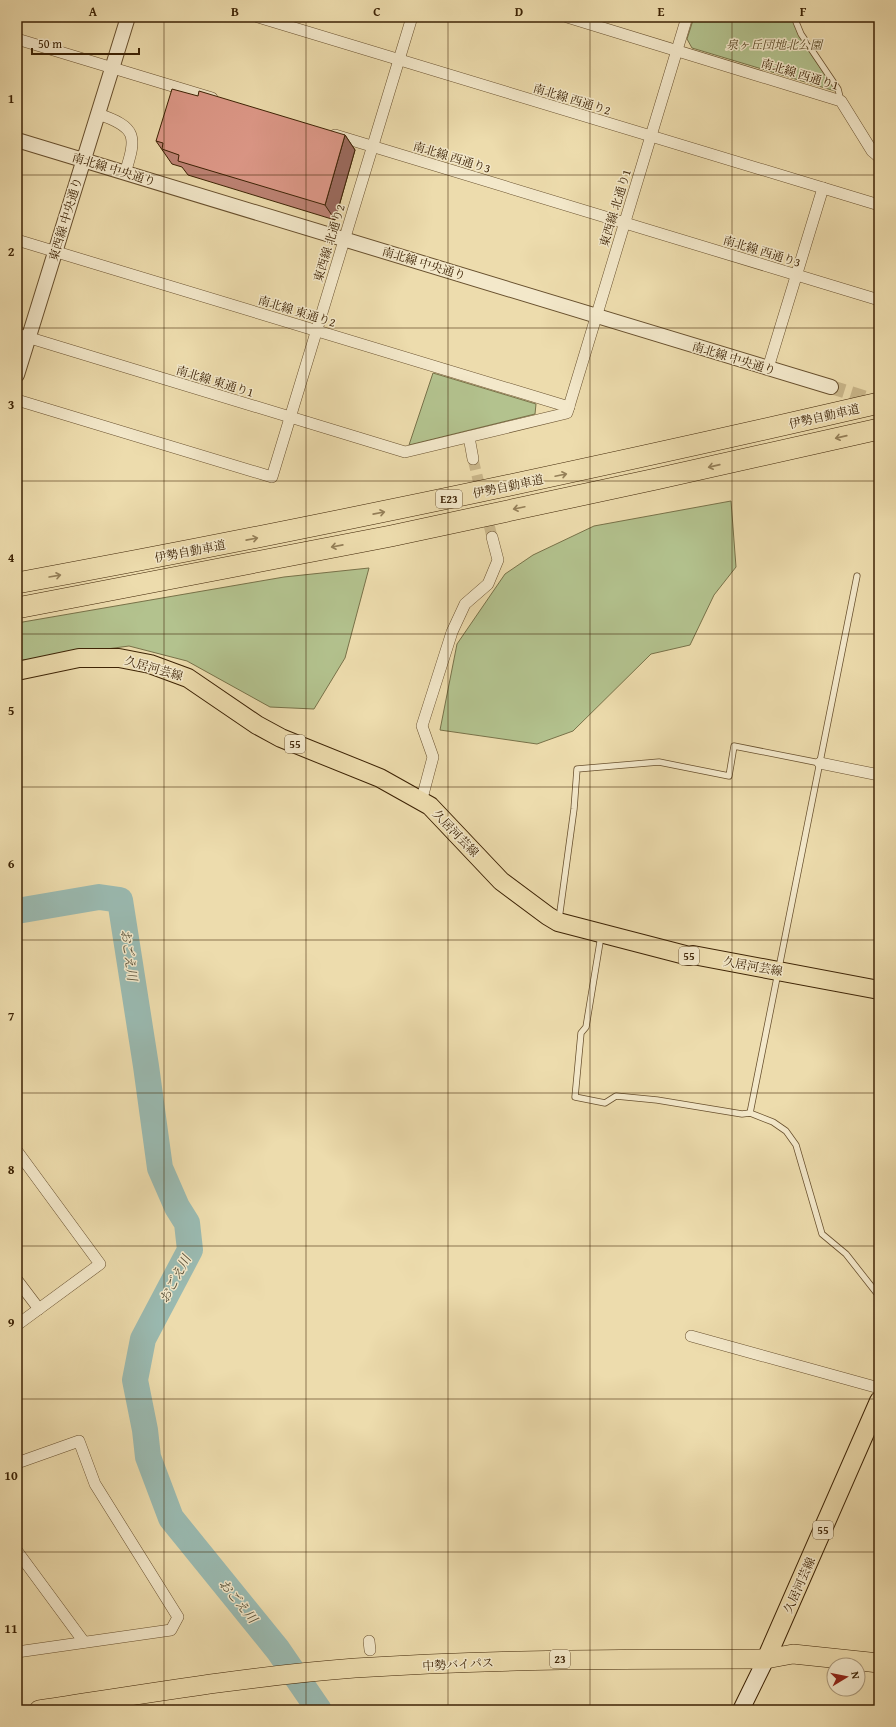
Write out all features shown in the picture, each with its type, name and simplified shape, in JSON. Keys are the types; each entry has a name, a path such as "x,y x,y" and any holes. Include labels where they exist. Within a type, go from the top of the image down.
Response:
{"highway":[{"name":"伊勢自動車道","path":"17,583 192,551 394,510 651,455 879,403"},
{"name":"伊勢自動車道","path":"17,608 391,536 879,429"},
{"name":"中勢バイパス","path":"39,1710 232,1682 354,1668 559,1659 766,1659 792,1654 879,1663"}],"main road":[{"name":"久居河芸線","path":"17,672 79,658 118,658 167,670 188,678 258,725 281,738 380,778 430,806 500,881 558,922 689,956 693,955 879,990"},
{"name":"久居河芸線","path":"766,1659 879,1402"},
{"path":"741,1710 766,1659"}],"street":[{"name":"東西線 中央通り","path":"17,375 23,336 55,251 128,17"},
{"name":"南北線 西通り2","path":"258,17 879,205"},
{"name":"東西線 北通り2","path":"17,400 272,477 412,17"},
{"name":"南北線 西通り1","path":"567,17 594,21 677,51 841,101"},
{"name":"東西線 北通り1","path":"569,407 687,17"},
{"path":"17,39 219,100"},
{"path":"841,101 872,151 879,158"},
{"path":"98,114 118,122 131,132 132,147 125,173"},
{"name":"南北線 西通り3","path":"326,133 879,300"},
{"name":"南北線 中央通り","path":"17,140 831,387"},
{"path":"768,368 822,188"},
{"name":"南北線 東通り2","path":"17,240 569,407"},
{"name":"南北線 東通り1","path":"23,336 405,452 469,437"},
{"path":"473,459 469,437 567,413 569,407"},
{"path":"421,802 433,757 422,726 452,632 466,604 488,584 498,560 492,537"},
{"path":"820,764 879,775"},
{"path":"17,1151 100,1264 17,1325"},
{"path":"17,1280 39,1309"},
{"path":"691,1336 879,1388"},
{"path":"17,1463 79,1441 94,1484 178,1617 171,1630 17,1652"},
{"path":"17,1551 84,1642"}],"lane":[{"path":"794,17 801,34 838,89 841,101"},
{"path":"750,1113 857,576"},
{"path":"558,922 574,809 577,770 659,762 729,776 734,746 820,764"},
{"path":"602,933 586,1027 581,1033 575,1097 605,1103 616,1096 657,1100 742,1114 750,1113 773,1122 786,1132 796,1145 822,1234 846,1254 879,1296"}],"green space":[{"name":"泉ヶ丘団地北公園","path":"694,17 792,17 811,54 836,88 835,91 692,48 687,39"},
{"path":"433,373 536,404 535,414 409,445"},
{"path":"731,501 736,567 714,595 690,645 651,654 573,731 537,744 440,730 457,644 505,574 533,555 594,526"},
{"path":"369,568 345,658 314,709 270,707 187,661 129,646 17,661 17,623 284,577"}],"building":[{"path":"172,89 198,96 199,91 345,135 325,205 178,161 179,155 162,149 163,143 156,141"}],"waterway":[{"name":"おごえ川","path":"17,911 99,897 120,900 146,1066 160,1168 177,1207 187,1223 190,1250 143,1339 135,1380 145,1430 148,1457 171,1518 278,1650 319,1710"}],"tunnel":[{"path":"831,387 879,402"},
{"path":"473,459 492,537"}]}
